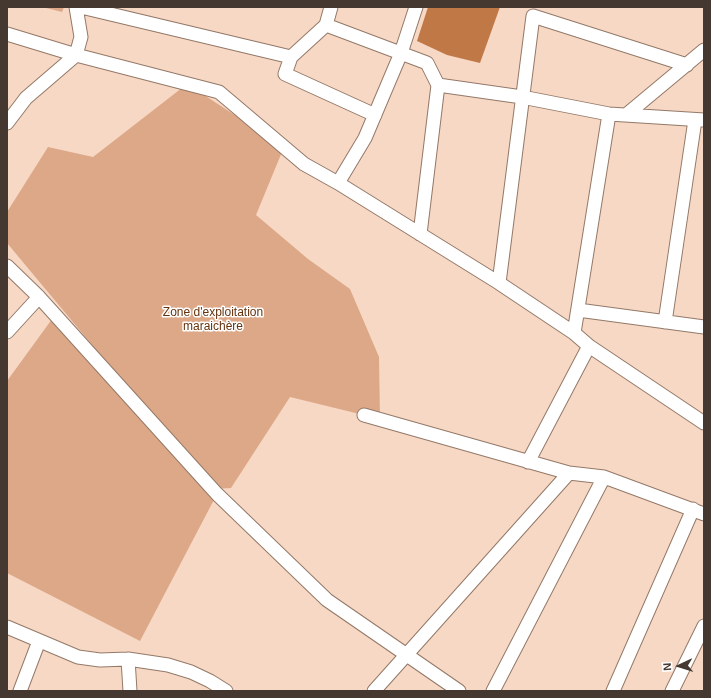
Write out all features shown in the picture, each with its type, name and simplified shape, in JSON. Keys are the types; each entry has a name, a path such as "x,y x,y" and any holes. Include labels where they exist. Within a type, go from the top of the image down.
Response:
{"street":[{"path":"8,119 26,98 76,55 81,37 76,7"},
{"path":"81,7 291,57"},
{"path":"331,7 326,25 291,57 286,74 375,115"},
{"path":"338,184 365,138 401,53 416,7"},
{"path":"499,283 533,16 686,65"},
{"path":"326,25 427,63 438,85 420,234"},
{"path":"7,34 76,55 220,92 304,164 499,283 574,333 589,346 704,423"},
{"path":"626,115 704,50"},
{"path":"438,85 522,97 609,114 699,120 665,322"},
{"path":"574,333 609,114"},
{"path":"7,266 39,297 223,499 327,600 459,691"},
{"path":"7,332 39,297"},
{"path":"578,310 704,327"},
{"path":"528,462 589,346"},
{"path":"364,415 569,473 604,477 698,512 613,691"},
{"path":"374,691 569,473"},
{"path":"493,691 604,477"},
{"path":"672,691 704,626"},
{"path":"7,627 84,658 100,660 128,659 168,665 210,680 226,691"},
{"path":"20,691 39,641"},
{"path":"128,659 130,691"}],"green space":[{"path":"42,7 64,7 62,12"},
{"name":"Zone d'exploitation maraichère","path":"187,84 284,147 256,215 308,259 350,289 379,357 380,419 290,397 231,488 213,489 217,494 140,641 7,573 7,381 55,315 203,478 7,243 7,212 48,147 93,157"}],"shaded area":[{"path":"428,7 500,7 480,63 447,55 417,41"}]}
